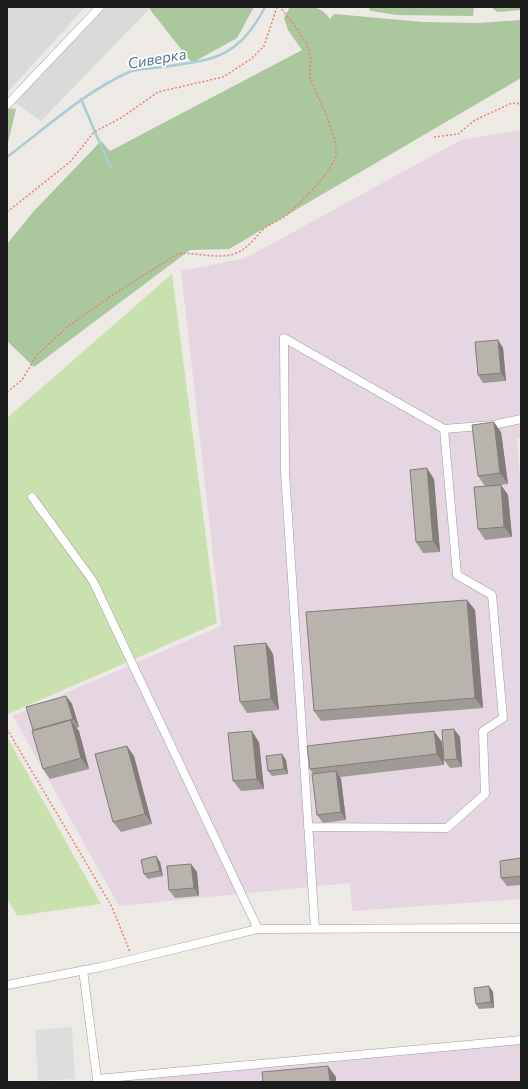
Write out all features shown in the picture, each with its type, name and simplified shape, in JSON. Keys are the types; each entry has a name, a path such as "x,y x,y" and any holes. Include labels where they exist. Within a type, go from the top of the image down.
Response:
{"street":[{"path":"7,105 100,7"},
{"path":"315,929 285,472 284,338 444,429 493,425 521,419"},
{"path":"308,827 447,828 485,794 483,731 503,718 492,595 457,575 444,429"},
{"path":"32,497 93,582 258,929"},
{"path":"7,985 134,959 258,929 521,928"},
{"path":"83,970 97,1079 521,1040"}],"path":[{"path":"7,212 70,162 94,132 120,118 158,92 223,77 251,59 264,46 277,7"},
{"path":"7,392 22,380 37,355 60,334 111,296 177,254 186,252 204,256 234,254 251,244 266,227 287,215 316,186 331,168 336,155 331,129 310,77 310,55 298,30 280,7"},
{"path":"434,137 458,134 475,120 512,103 521,104"},
{"path":"7,729 112,907 120,931 134,959"}],"shaded area":[{"path":"7,7 85,7 7,93"},
{"path":"105,7 151,7 41,121 14,102"},
{"path":"521,130 521,437 517,439 521,495 521,899 352,911 350,883 119,906 13,716 221,626 181,271 246,258 461,140"},
{"path":"72,1027 75,1079 38,1081 35,1030"},
{"path":"521,1042 521,1082 70,1082 471,1045"}],"green space":[{"path":"148,7 254,7 237,38 192,63"},
{"path":"290,7 317,8 326,14 330,19 334,14 423,22 479,23 521,20 521,78 229,249 190,250 34,367 7,341 7,244 34,211 101,141 110,151 302,50 288,30 284,18"},
{"path":"368,7 474,7 473,16 397,15 371,11"},
{"path":"491,7 521,7 521,10 497,12"},
{"path":"7,108 16,109 7,147"},
{"path":"172,274 217,623 8,714 7,418"},
{"path":"7,737 101,904 17,916 7,898"}],"building":[{"path":"498,340 501,373 478,375 475,342"},
{"path":"494,422 500,473 478,476 472,425"},
{"path":"427,468 433,541 416,542 410,470"},
{"path":"501,485 504,527 478,529 474,487"},
{"path":"467,600 475,698 314,711 306,612"},
{"path":"266,643 271,699 240,702 234,646"},
{"path":"66,696 73,719 33,730 26,707"},
{"path":"71,720 81,758 43,769 32,731"},
{"path":"454,729 457,759 444,760 442,730"},
{"path":"252,731 257,779 233,781 228,733"},
{"path":"434,731 437,754 310,769 307,746"},
{"path":"127,746 145,814 113,822 95,754"},
{"path":"282,754 284,769 268,771 266,756"},
{"path":"336,771 341,812 317,815 312,774"},
{"path":"156,856 160,871 144,874 141,860"},
{"path":"521,858 521,876 501,878 500,861"},
{"path":"191,864 194,888 169,890 167,866"},
{"path":"489,986 491,1002 476,1004 474,988"},
{"path":"328,1066 330,1082 263,1082 262,1072"}],"waterway":[{"name":"Сиверка","path":"7,157 80,100 112,80 137,70 196,62 223,54 235,47 245,37 265,7"},
{"path":"81,99 110,167"}]}
